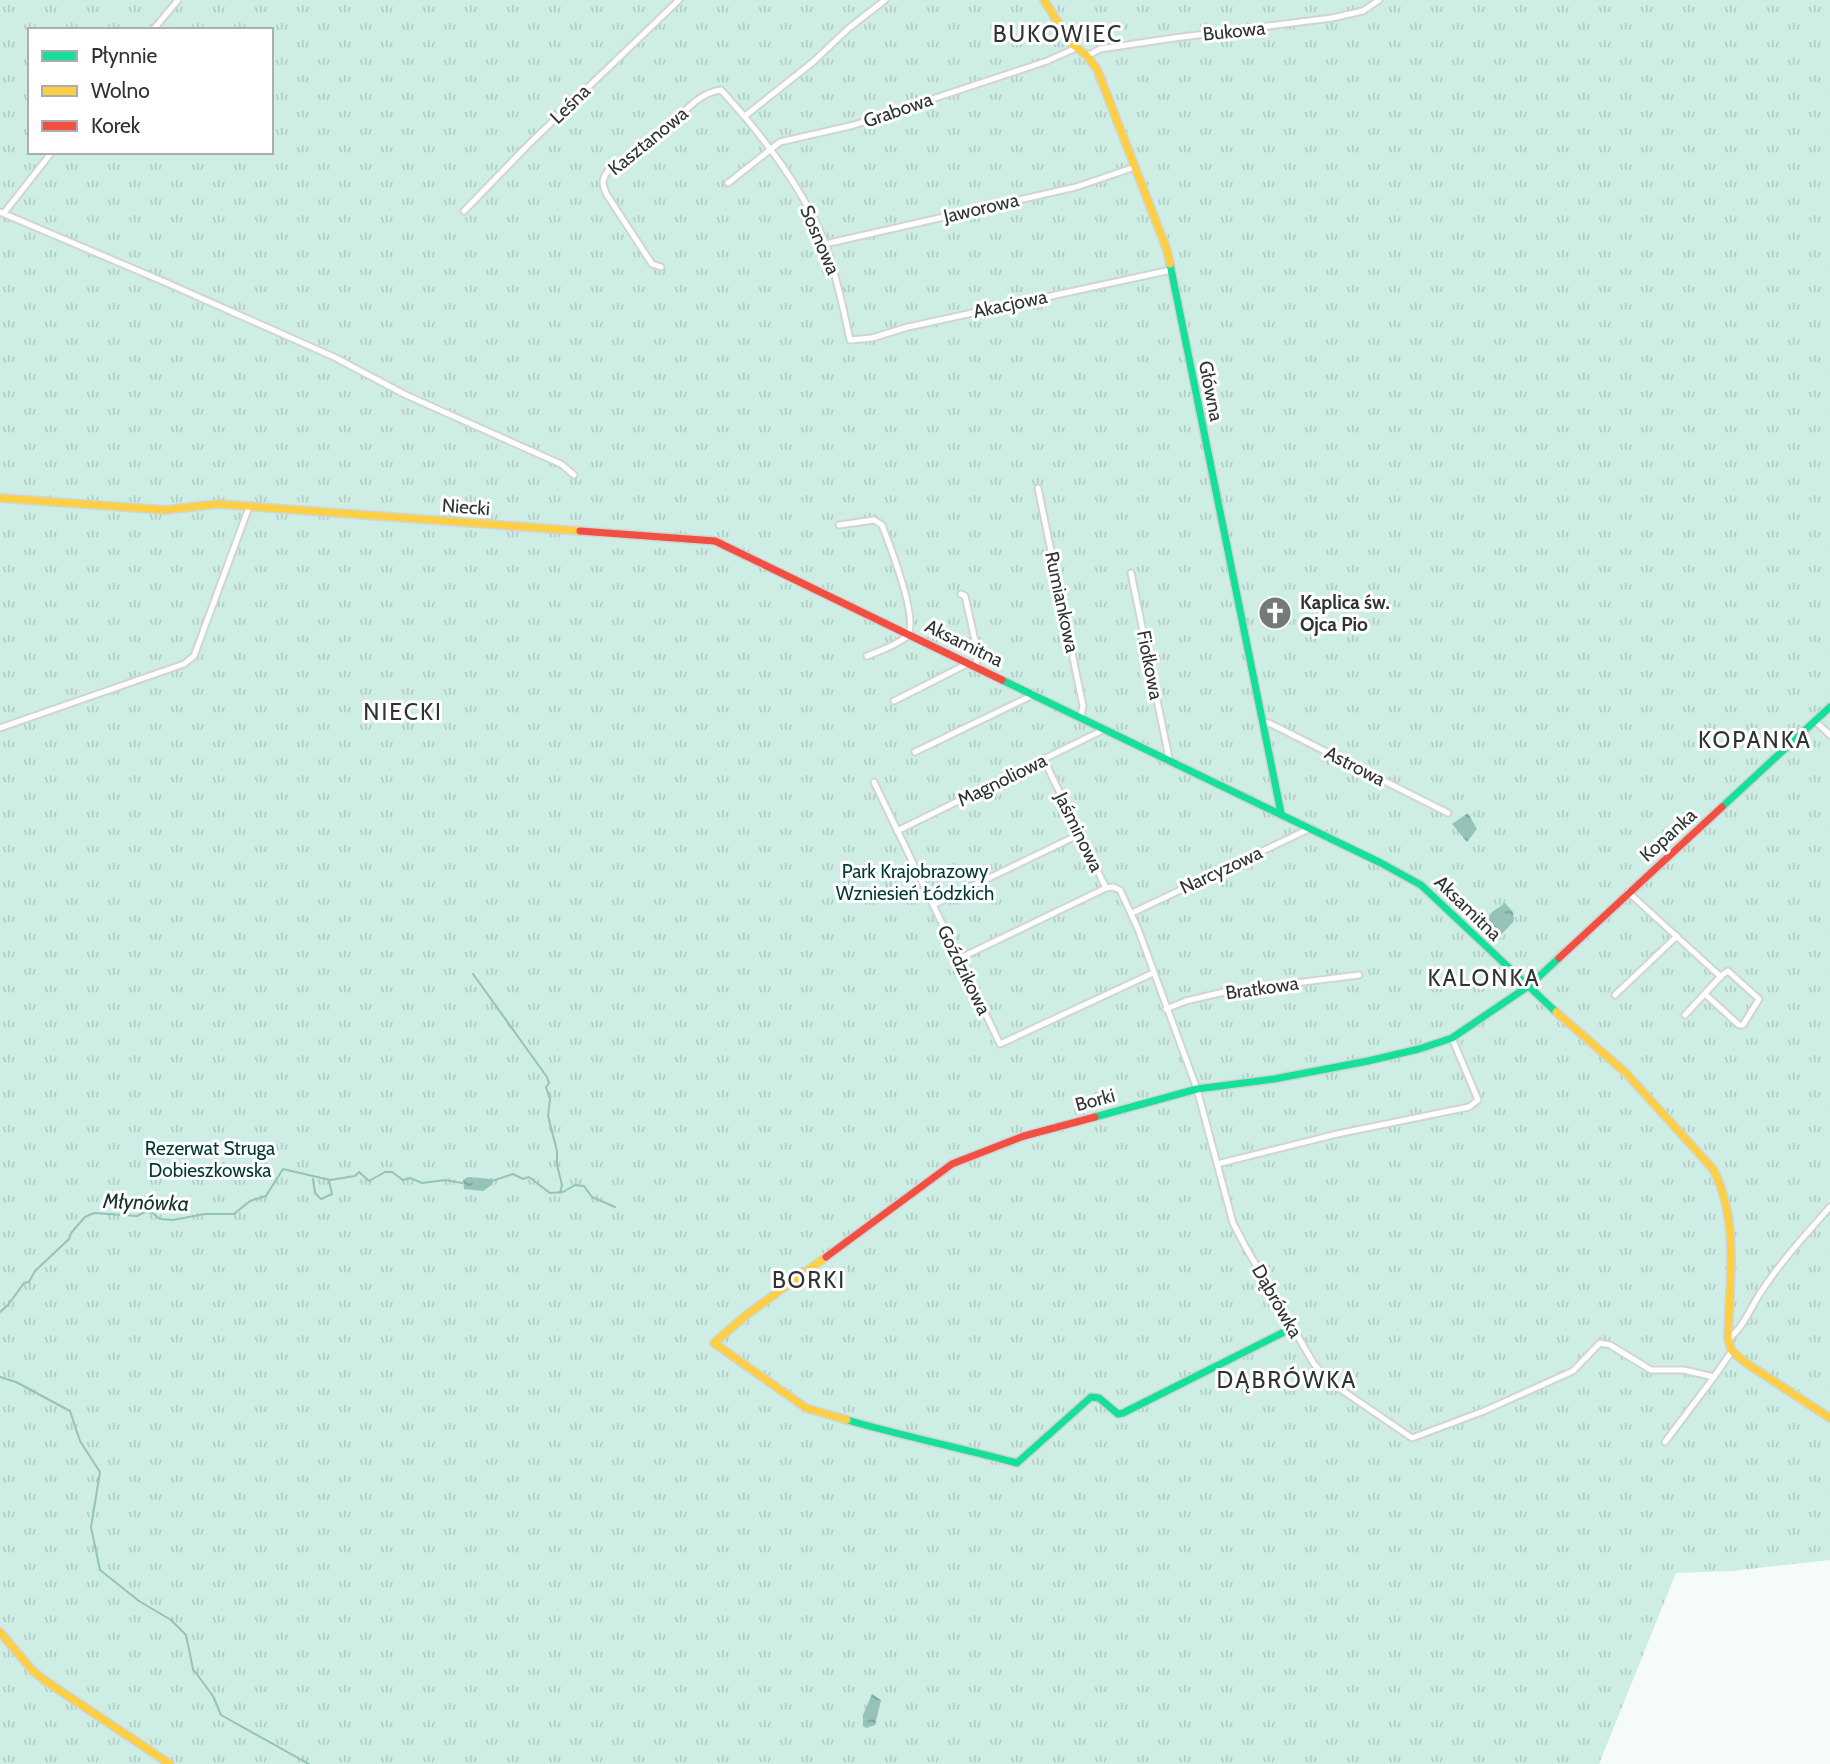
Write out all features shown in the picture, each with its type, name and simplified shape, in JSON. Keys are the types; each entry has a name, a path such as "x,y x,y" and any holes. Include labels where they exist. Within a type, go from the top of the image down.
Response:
{"street":[{"path":"155,28 178,0"},
{"name":"Leśna","path":"464,211 529,144 679,0"},
{"path":"745,116 885,0"},
{"name":"Główna","path":"1044,0 1064,34 1097,69 1160,230 1171,270 1282,814"},
{"name":"Bukowa","path":"1087,56 1100,49 1332,18 1363,11 1380,0"},
{"name":"Grabowa","path":"728,183 780,142 854,125 1047,61 1076,48"},
{"name":"Kasztanowa","path":"661,267 652,264 607,195 603,177 657,137 710,91 721,90 745,116 768,150"},
{"name":"Sosnowa","path":"768,150 794,183 825,244 838,284 850,340"},
{"path":"50,154 2,213 334,357 406,395 561,464 574,475"},
{"name":"Jaworowa","path":"825,244 1076,187 1135,167"},
{"name":"Akacjowa","path":"850,340 872,338 908,327 1171,270"},
{"name":"Rumiankowa","path":"1038,488 1083,706 1081,716"},
{"name":"Niecki","path":"0,498 165,510 218,505 709,540 721,543 909,634"},
{"path":"0,728 184,664 194,656 249,507"},
{"path":"839,525 874,520 882,525 903,586 911,624 909,634 867,656"},
{"name":"Fiołkowa","path":"1131,573 1168,758"},
{"path":"894,701 973,664 978,654 965,596 961,594"},
{"name":"Aksamitna","path":"909,634 1418,882 1528,986 1625,1072 1718,1176 1730,1213 1728,1339 1732,1351"},
{"path":"915,752 1029,698 1034,693"},
{"name":"Kopanka","path":"1528,986 1830,706"},
{"name":"Astrowa","path":"1261,721 1448,813"},
{"path":"1815,721 1830,735"},
{"name":"Magnoliowa","path":"897,831 1105,728"},
{"name":"Jaśminowa","path":"1044,760 1106,888 1120,890 1132,913 1166,1009"},
{"name":"Goździkowa","path":"874,782 1000,1044 1153,973"},
{"name":"Narcyzowa","path":"1132,913 1311,828"},
{"path":"933,905 1080,834"},
{"path":"958,959 1106,888"},
{"path":"1628,892 1721,977"},
{"path":"1615,995 1677,936"},
{"path":"1685,1015 1721,977 1728,971 1759,999 1743,1025 1735,1023 1705,994"},
{"name":"Bratkowa","path":"1166,1009 1224,992 1359,975"},
{"name":"Borki","path":"1292,1328 1123,1413 1118,1414 1099,1398 1091,1397 1017,1463 895,1434 806,1408 713,1343 745,1316 952,1164 1024,1136 1197,1089 1274,1079 1412,1051 1452,1038 1528,986"},
{"name":"Dąbrówka","path":"1166,1009 1197,1089 1233,1223 1292,1328 1314,1364 1329,1382 1412,1438 1485,1411 1573,1371 1603,1342 1651,1370 1684,1370 1714,1377"},
{"path":"1217,1164 1337,1134 1469,1107 1478,1100 1452,1038"},
{"path":"1728,1339 1736,1332 1784,1260 1830,1207"},
{"path":"1665,1442 1732,1351 1830,1418"},
{"path":"0,1632 44,1680 170,1764"}],"green space":[{"name":"Park Krajobrazowy Wzniesień Łódzkich","path":"0,0 1830,0 1830,1560 1732,1571 1676,1573 1599,1764 0,1764"}],"water":[{"path":"1468,813 1477,829 1467,842 1452,824"},
{"path":"1505,903 1513,912 1514,921 1493,940 1485,934 1482,925 1492,912"},
{"path":"468,1177 492,1179 493,1184 483,1191 464,1189 463,1180"},
{"path":"872,1694 881,1700 875,1725 866,1728 863,1726 863,1715"}],"waterway":[{"path":"473,974 547,1077 549,1083 546,1087 550,1099 548,1116 557,1151 562,1185 560,1193"},
{"name":"Młynówka","path":"0,1312 24,1283 29,1282 35,1271 69,1239 85,1217 94,1213 137,1216 145,1212 160,1219 173,1220 205,1214 234,1214 250,1201 266,1196 283,1169 330,1180 355,1176 359,1172 369,1181 385,1172 392,1172 403,1180 410,1178 422,1183 445,1180 462,1183"},
{"name":"Młynówka","path":"492,1181 513,1174 523,1179 529,1177 550,1193 563,1192 575,1185 584,1186 592,1197 615,1207"},
{"name":"Młynówka","path":"313,1179 315,1193 321,1199 332,1194 329,1181"},
{"path":"0,1377 16,1382 70,1411 80,1441 100,1472 91,1527 100,1570 139,1601 171,1620 186,1635 193,1669 213,1696 221,1715 309,1764"}],"traffic: fast":[{"path":"1170,264 1281,813"},
{"path":"1002,680 1381,863 1421,885 1556,1012"},
{"path":"1722,807 1830,707"},
{"path":"1095,1117 1197,1089 1274,1079 1368,1061 1452,1038 1530,985 1559,958"},
{"path":"847,1420 1017,1463 1091,1397 1099,1398 1118,1414 1123,1413 1292,1328"}],"traffic: slow":[{"path":"1044,0 1070,42 1087,56 1097,69 1170,264"},
{"path":"0,498 165,510 218,504 580,531"},
{"path":"1556,1012 1625,1072 1713,1169 1727,1210 1730,1231 1728,1339 1732,1351 1830,1418"},
{"path":"826,1257 745,1316 714,1343 806,1408 847,1420"},
{"path":"0,1632 44,1680 170,1764"}],"traffic: jam":[{"path":"580,531 715,541 1002,680"},
{"path":"1559,958 1722,807"},
{"path":"826,1257 952,1164 1024,1136 1095,1117"}],"place":[{"name":"Kaplica św. Ojca Pio","path":"1275,613"}],"district":[{"name":"BUKOWIEC","path":"1058,34"},
{"name":"NIECKI","path":"403,712"},
{"name":"KOPANKA","path":"1755,740"},
{"name":"KALONKA","path":"1484,978"},
{"name":"BORKI","path":"809,1280"},
{"name":"DĄBRÓWKA","path":"1287,1380"}],"park label":[{"name":"Rezerwat Struga Dobieszkowska","path":"210,1159"}]}
